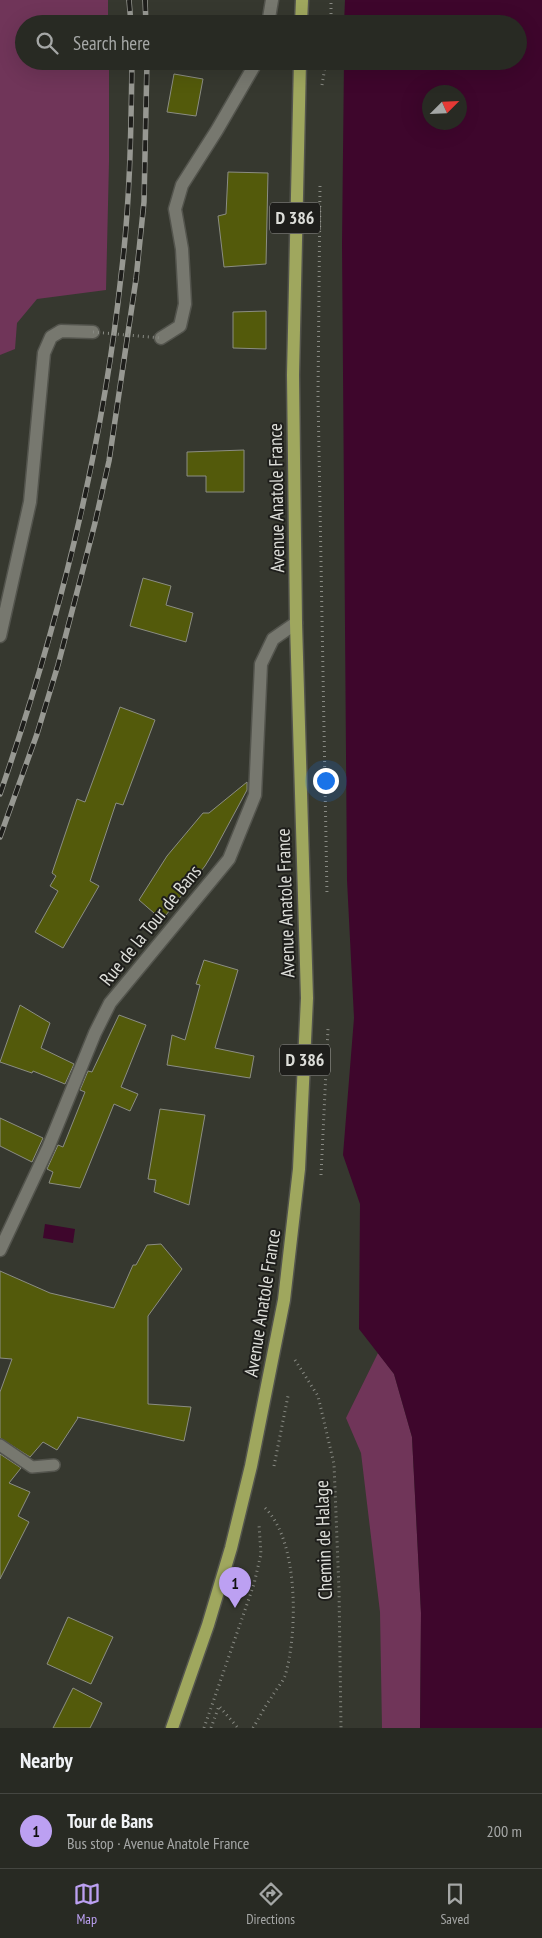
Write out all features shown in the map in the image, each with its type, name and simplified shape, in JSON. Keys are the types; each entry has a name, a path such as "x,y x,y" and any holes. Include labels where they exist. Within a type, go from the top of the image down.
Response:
{"main road":[{"path":"301,15 302,0"},
{"name":"Avenue Anatole France","path":"172,1728 208,1625 252,1466 284,1300 300,1169 307,998 296,623 294,375 300,70"}],"street":[{"path":"270,15 272,0"},
{"path":"161,338 180,326 185,304 182,249 175,209 182,185 217,130 251,70"},
{"path":"0,636 30,502 44,353 51,337 61,331 93,332"},
{"name":"Rue de la Tour de Bans","path":"0,1250 48,1148 95,1032 110,1003 229,859 255,795 261,664 273,639 296,623"}],"lane":[{"path":"0,1445 32,1467 54,1465"}],"path":[{"path":"331,0 331,15"},
{"path":"93,332 161,338"},
{"name":"Chemin de Halage","path":"295,1360 318,1396 334,1464 339,1590 341,1728"},
{"path":"253,1728 284,1677 292,1639 292,1577 281,1530 274,1516 264,1508"},
{"path":"211,1728 219,1706 238,1728"}],"shaded area":[{"path":"0,0 108,0 108,15 15,15 15,70 109,70 106,290 37,299 17,323 15,349 0,355"},
{"path":"345,0 542,0 542,1728 420,1728 421,1613 412,1437 394,1374 359,1329 360,1204 343,1155 354,1018 347,880 342,244 344,70 527,70 527,15 344,15"},
{"path":"45,1224 75,1229 73,1243 43,1238"},
{"path":"378,1353 394,1374 412,1437 421,1613 420,1728 382,1728 380,1612 361,1453 346,1418"}],"building":[{"path":"174,74 203,79 196,116 167,112"},
{"path":"228,172 268,173 266,264 224,267 218,216 226,214"},
{"path":"266,311 266,349 233,348 233,312"},
{"path":"244,450 244,492 206,492 206,476 187,476 187,452"},
{"path":"143,578 171,586 166,605 193,613 186,642 130,626"},
{"path":"120,707 155,720 123,805 116,803 90,881 99,886 63,948 35,932 58,891 50,886 56,876 52,873 77,799 85,802"},
{"path":"247,782 247,790 205,866 162,920 139,900 167,856 203,813 209,813"},
{"path":"204,960 238,970 215,1048 254,1056 250,1078 167,1065 172,1035 185,1040 200,985 196,984"},
{"path":"20,1005 50,1023 41,1048 74,1064 65,1084 33,1071 32,1073 0,1062"},
{"path":"119,1015 146,1025 121,1087 138,1094 130,1111 114,1104 80,1188 49,1183 53,1172 47,1169 58,1145 63,1147 85,1092 80,1090 88,1071 92,1072"},
{"path":"160,1109 205,1115 189,1205 154,1192 156,1180 148,1179"},
{"path":"0,1118 43,1138 32,1162 0,1146"},
{"path":"161,1244 182,1269 148,1316 148,1404 191,1407 184,1441 77,1417 57,1450 43,1442 30,1457 0,1438 0,1392 12,1359 0,1358 0,1271 50,1293 114,1308 133,1265 136,1265 147,1245"},
{"path":"0,1454 21,1468 9,1483 30,1492 18,1516 29,1522 0,1579"},
{"path":"68,1617 113,1637 91,1684 47,1664"},
{"path":"73,1688 102,1703 90,1728 53,1728"}],"railway":[{"path":"129,0 130,15"},
{"path":"145,0 146,15"},
{"path":"0,794 41,667 59,603 90,474 113,342 121,276 128,196 132,70"},
{"path":"0,837 37,734 58,665 109,461 136,279 144,202 147,70"}],"place":[{"name":"Tour de Bans","path":"235,1608"}]}
